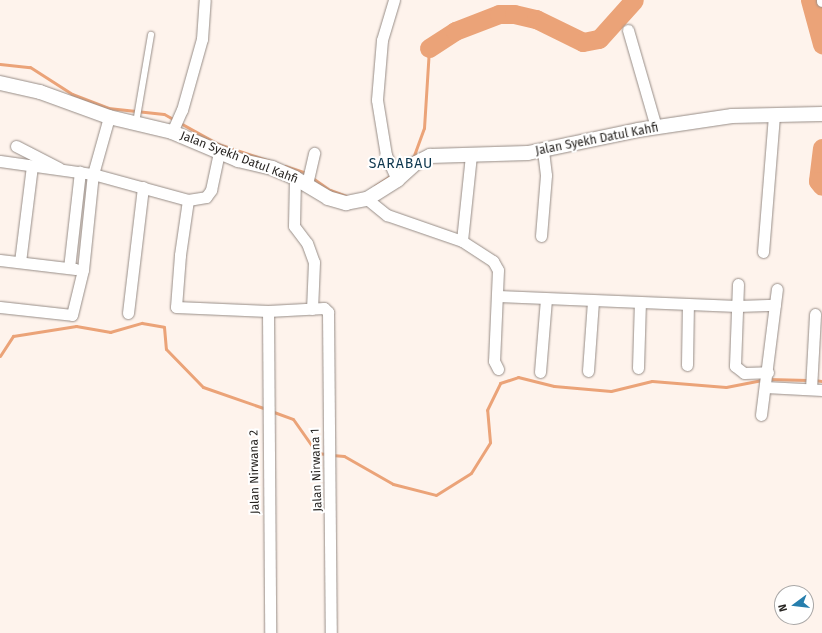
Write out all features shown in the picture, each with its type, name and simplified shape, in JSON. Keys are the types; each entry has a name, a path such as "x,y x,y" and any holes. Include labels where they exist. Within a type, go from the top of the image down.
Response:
{"street":[{"path":"176,125 202,39 205,0"},
{"path":"394,0 382,40 377,78 380,120 386,155 395,176"},
{"path":"628,30 656,128"},
{"name":"Jalan Syekh Datul Kahfi","path":"0,83 40,92 109,116 176,125 219,152 305,177 337,202 346,204 367,198 395,176 416,162 430,156 543,151 656,128 732,116 822,114"},
{"path":"763,252 774,114"},
{"path":"0,306 72,315 83,270 93,174 109,116"},
{"path":"16,146 49,161 61,170"},
{"path":"541,236 546,179 543,151"},
{"path":"0,160 93,174 188,200 206,197 211,190 219,152"},
{"path":"188,200 180,255 176,307 268,311 312,309 314,262 307,243 294,226 305,177 314,153"},
{"path":"462,241 471,155"},
{"path":"20,262 32,166"},
{"path":"69,268 80,172"},
{"path":"128,313 143,187"},
{"path":"367,198 387,215 462,241 496,265 498,296 494,361 498,369"},
{"path":"0,260 83,270"},
{"path":"738,284 735,366 744,373 766,380 811,383 822,390"},
{"path":"761,415 777,289"},
{"path":"498,296 737,306 775,305"},
{"path":"540,372 546,299"},
{"path":"588,371 593,301"},
{"path":"638,368 640,302"},
{"path":"687,366 688,304"},
{"name":"Jalan Nirwana 1","path":"312,309 324,308 328,312 329,454 333,548 331,633"},
{"name":"Jalan Nirwana 2","path":"268,311 267,410 270,633"},
{"path":"811,383 815,314"}],"lane":[{"path":"136,120 151,35"}],"waterway":[{"path":"429,48 455,31 499,14 514,14 536,19 583,42 599,39 634,0"},
{"path":"810,0 822,44"},
{"path":"413,158 424,128 429,48"},
{"path":"0,64 30,67 72,94 108,108 164,114 218,144 270,161"},
{"path":"822,148 818,181 822,186"},
{"path":"285,166 304,172 330,190 349,197"},
{"path":"375,186 392,175"},
{"path":"0,356 13,336 76,326 110,332 142,323 164,327 166,349 203,387 266,409"},
{"path":"332,455 344,456 393,484 436,495 471,473 490,442 487,410 500,383 518,377 554,386 611,391 652,381 726,387 763,380"},
{"path":"768,379 808,380"},
{"path":"814,380 822,381"},
{"path":"271,411 293,419 317,453 326,454"}],"district":[{"name":"SARABAU","path":"401,164"}]}
